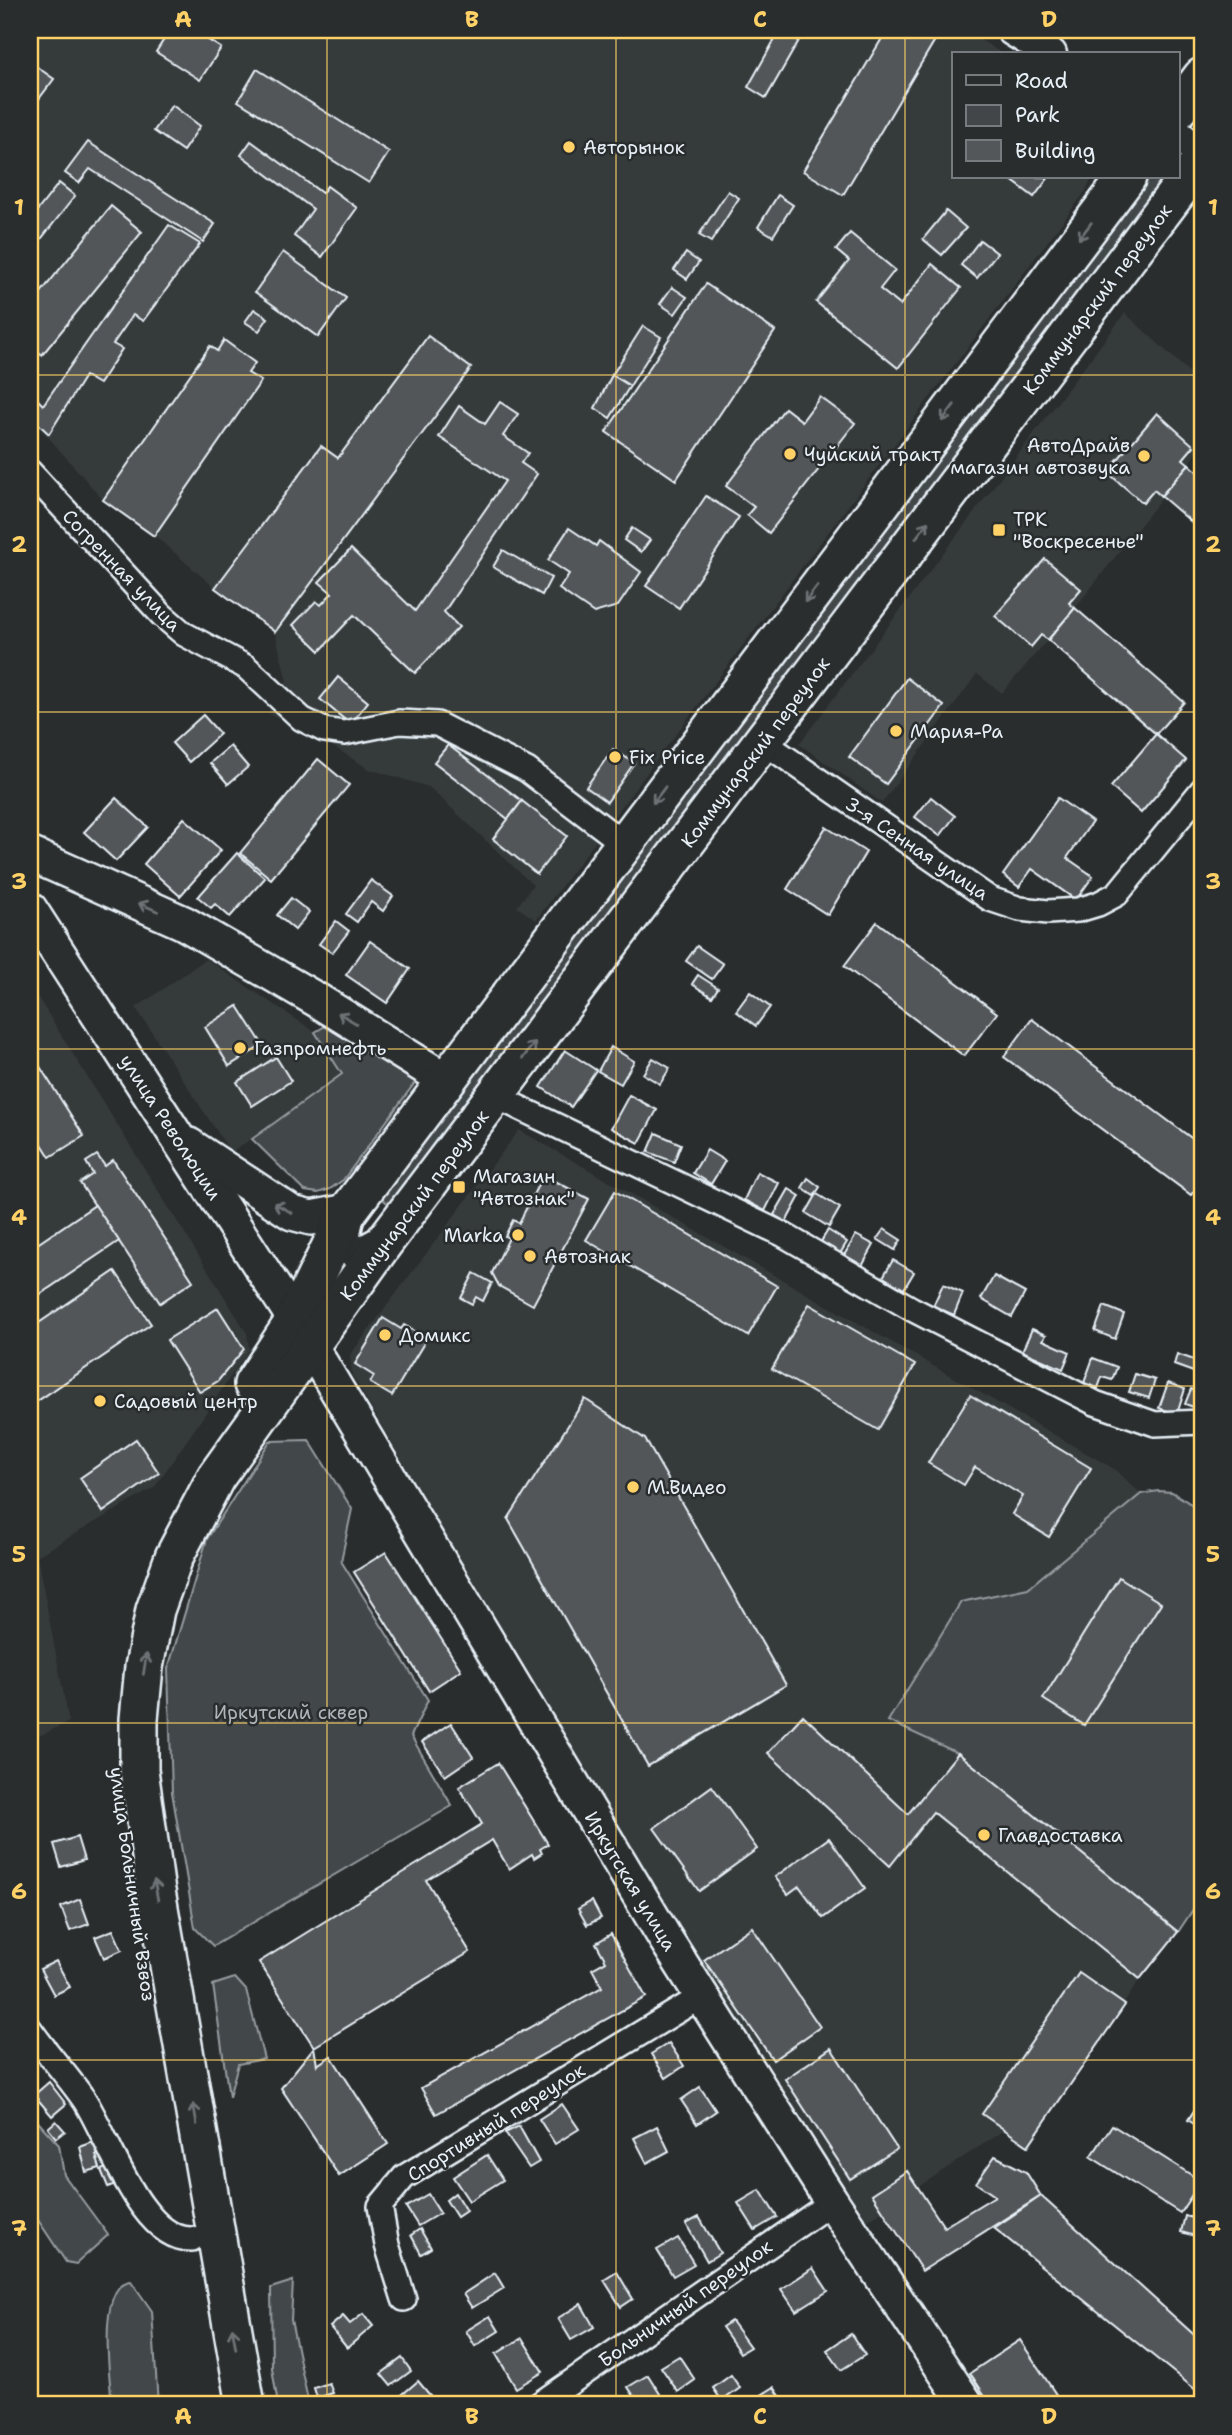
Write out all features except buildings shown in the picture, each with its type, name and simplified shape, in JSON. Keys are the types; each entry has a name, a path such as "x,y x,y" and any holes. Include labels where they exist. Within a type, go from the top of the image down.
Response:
{"main road":[{"path":"1180,106 1202,77"},
{"name":"Коммунарский переулок","path":"303,1333 385,1241 1202,157"},
{"name":"Коммунарский переулок","path":"303,1333 348,1211 623,842 1125,178"},
{"path":"30,854 194,929 446,1080"},
{"name":"улица Революции","path":"30,909 303,1333"},
{"path":"178,1138 292,1213 311,1218 348,1211 343,1235 348,1248 361,1254 385,1241"},
{"name":"Иркутская улица","path":"303,1333 702,1996 832,2202 967,2405"},
{"name":"улица Больничный Взвоз","path":"221,2405 120,1816 114,1718 119,1663 131,1604 168,1510 195,1463 271,1360 303,1333"},
{"name":"улица Больничный Взвоз","path":"246,2405 153,1873 139,1770 139,1719 144,1667 155,1610 184,1536 216,1477 303,1333"}],"street":[{"path":"1012,30 1048,52"},
{"path":"1180,137 1202,157"},
{"name":"Согренная улица","path":"30,472 162,615 184,634 246,667 302,719 324,730 344,733 399,722 437,724 527,770 623,842"},
{"name":"3-я Сенная улица","path":"762,741 990,899 1020,909 1048,912 1078,910 1117,894 1202,790"},
{"path":"495,1096 784,1235 912,1309 1096,1403 1155,1424 1202,1422"},
{"name":"Спортивный переулок","path":"404,2299 387,2245 380,2206 404,2177 702,1996"},
{"path":"30,2029 84,2101 136,2196 158,2225 174,2237 192,2239"},
{"name":"Больничный переулок","path":"538,2405 832,2202"}],"shaded area":[{"path":"30,30 965,30 1000,52 952,52 952,178 1092,178 1085,192 536,920 517,907 533,885 429,787 369,769 318,737 268,713 287,681 275,632 215,588 154,535 103,500 30,416"},
{"path":"1125,313 1202,384 1202,447 1075,608 1002,693 977,674 882,803 799,744"},
{"path":"206,959 315,1032 343,1074 231,1153 136,1008"},
{"path":"30,985 247,1333 249,1350 154,1488 37,1556 69,1722 30,1740"},
{"path":"519,1130 1116,1470 1141,1494 1028,1588 961,1602 888,1721 958,1753 1178,1932 1140,1979 1069,2087 867,2221 682,1938 352,1375 350,1355"}],"green space":[{"path":"1139,178 1164,178 393,1207 377,1195"},
{"path":"329,1024 422,1073 343,1180 318,1193 305,1191 252,1139 342,1074 315,1032"},
{"name":"Иркутский сквер","path":"309,1440 352,1509 341,1561 428,1700 411,1736 452,1806 213,1946 195,1928 172,1792 168,1669 207,1539 270,1441"},
{"path":"1172,1492 1202,1511 1202,1896 1178,1932 958,1753 888,1721 961,1602 1028,1588 1141,1494"},
{"path":"235,1978 246,1990 264,2059 238,2064 229,2097 213,1985"},
{"path":"30,2113 59,2145 64,2175 108,2235 76,2264 66,2262 30,2208"},
{"path":"131,2281 152,2311 158,2405 112,2405 108,2355 109,2315 113,2298 120,2286"},
{"path":"293,2281 291,2320 309,2405 278,2405 272,2368 271,2288"}],"place":[{"name":"Авторынок","path":"569,147"},
{"name":"Чуйский тракт","path":"790,454"},
{"name":"АвтоДрайв магазин автозвука","path":"1144,456"},
{"name":"ТРК \"Воскресенье\"","path":"999,530"},
{"name":"Мария-Ра","path":"896,731"},
{"name":"Fix Price","path":"615,757"},
{"name":"Газпромнефть","path":"240,1048"},
{"name":"Магазин \"Автознак\"","path":"459,1187"},
{"name":"Marka","path":"518,1235"},
{"name":"Автознак","path":"530,1256"},
{"name":"Домикс","path":"385,1335"},
{"name":"Садовый центр","path":"100,1401"},
{"name":"М.Видео","path":"633,1487"},
{"name":"Главдоставка","path":"984,1835"}]}
